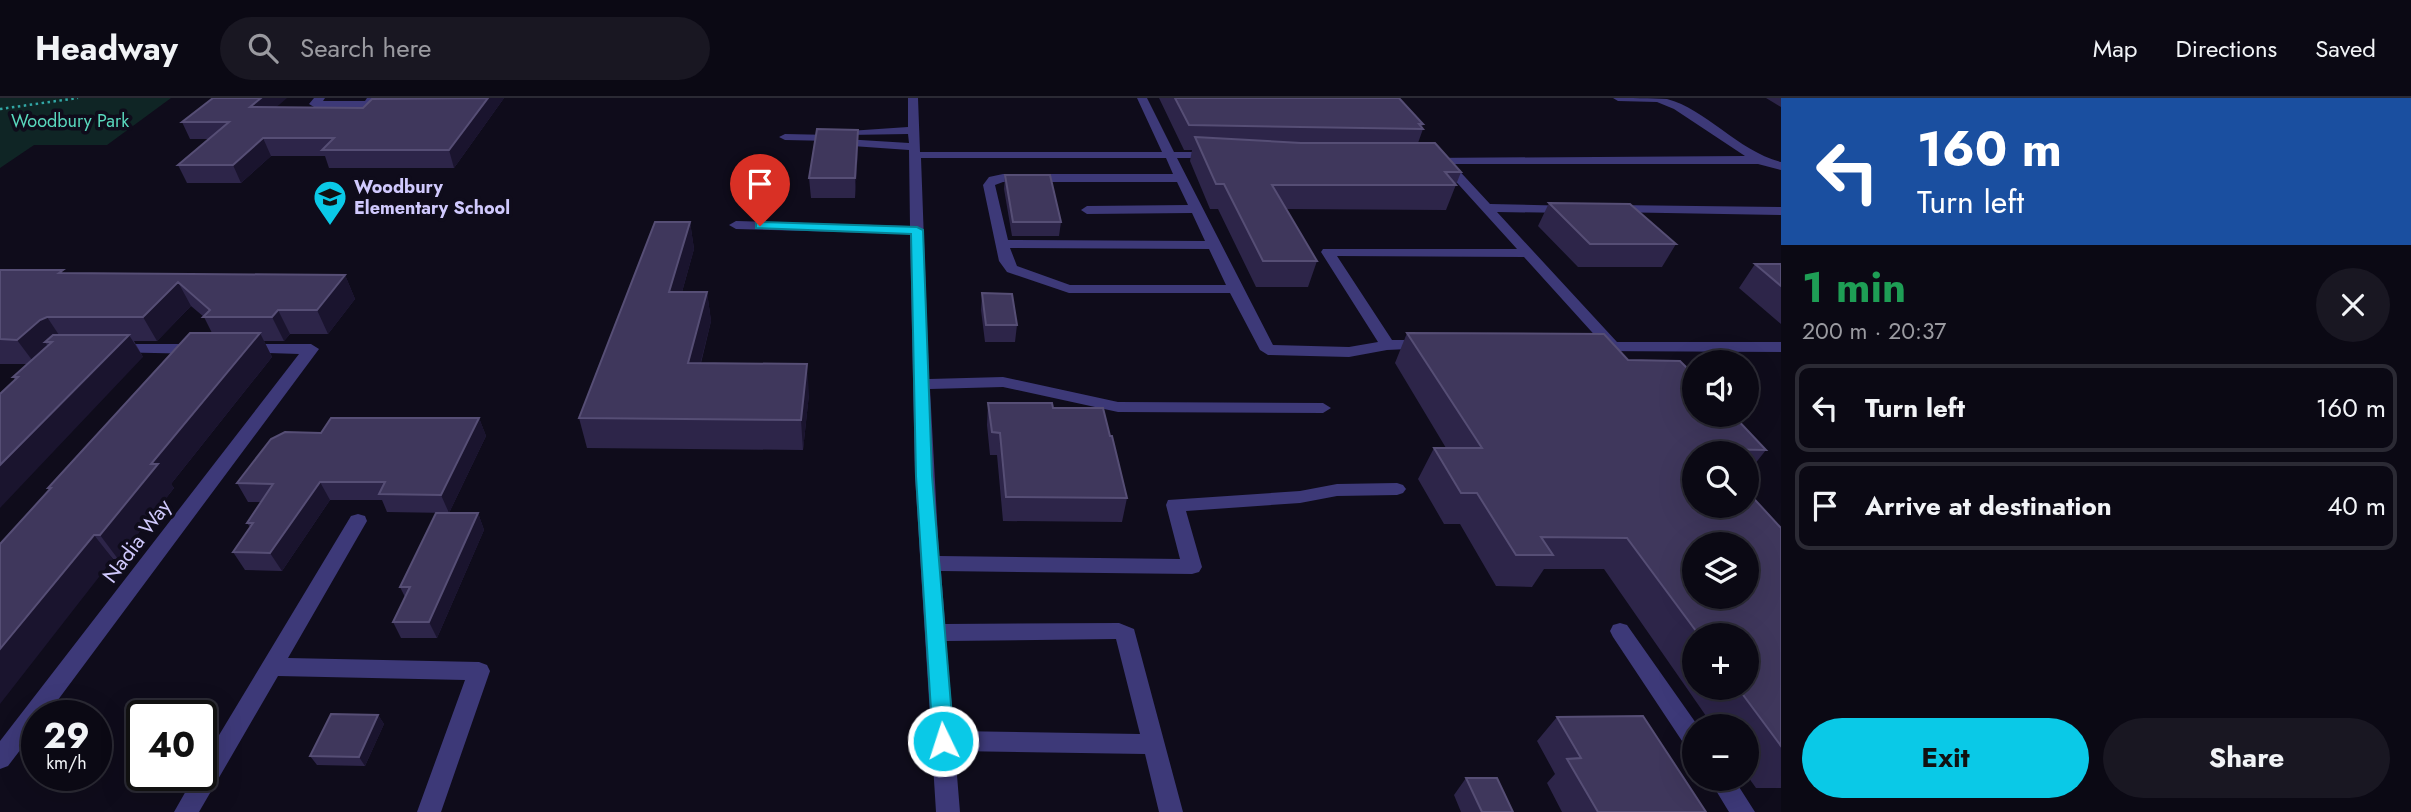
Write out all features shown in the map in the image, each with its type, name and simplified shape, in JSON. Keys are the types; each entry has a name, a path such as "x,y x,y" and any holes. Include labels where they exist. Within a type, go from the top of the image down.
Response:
{"street":[{"path":"320,98 314,104 368,104 373,98"},
{"path":"913,98 930,563 948,812"},
{"path":"1142,98 1268,350 1349,352 1387,345 1440,345"},
{"path":"1618,98 1659,99 1678,107 1758,160"},
{"path":"914,130 848,132 838,134 838,142 914,151 1227,156"},
{"path":"785,137 838,138"},
{"path":"1416,160 1758,160 1781,166"},
{"path":"1443,160 1613,346"},
{"path":"1181,178 993,180 989,185 1006,261 1013,269 1069,289 1236,289"},
{"path":"1487,208 1781,211"},
{"path":"1087,210 1196,209"},
{"path":"736,225 917,230"},
{"path":"1002,244 1214,245"},
{"path":"1387,345 1328,252 1528,253"},
{"path":"1573,346 1781,347"},
{"name":"Nadia Way","path":"0,759 311,349 104,349"},
{"path":"922,384 1003,382 1118,407 1323,408"},
{"path":"930,563 1192,568 1175,505 1300,497 1337,490 1397,489"},
{"path":"186,812 358,521"},
{"path":"935,633 1119,631 1127,635 1171,812"},
{"path":"1620,631 1682,722"},
{"path":"272,667 479,671 429,812"},
{"path":"943,741 1154,744"},
{"path":"1729,791 1743,812"}],"path":[{"path":"0,109 78,98"}],"green space":[{"name":"Woodbury Park","path":"0,98 171,98 107,145 34,145 0,168"}],"building":[{"path":"213,98 261,98 250,107 363,108 372,99 488,98 449,150 322,150 334,138 263,138 233,165 178,165 229,122 182,122"},
{"path":"1175,98 1399,98 1423,124 1419,124 1423,129 1189,125"},
{"path":"817,129 858,130 855,178 809,178"},
{"path":"1195,137 1301,143 1435,143 1461,172 1445,172 1456,185 1272,185 1317,261 1263,261 1224,184 1216,184"},
{"path":"1005,175 1050,175 1061,222 1013,222"},
{"path":"1549,203 1630,204 1676,244 1590,244"},
{"path":"655,222 690,222 669,292 707,292 688,363 807,364 801,420 579,418"},
{"path":"1755,264 1781,264 1781,286"},
{"path":"0,270 63,270 59,273 345,275 317,310 278,310 272,317 203,317 210,310 178,282 143,317 47,317 17,340 0,339"},
{"path":"982,293 1012,294 1017,325 986,325"},
{"path":"190,333 260,333 151,464 158,464 100,535 94,535 0,649 0,544"},
{"path":"1407,333 1604,334 1628,360 1680,361 1682,427 1744,427 1758,441 1682,441 1682,518 1759,518 1759,504 1781,528 1781,746 1747,700 1759,700 1759,623 1690,623 1627,538 1541,537 1553,555 1516,555 1477,493 1461,493 1434,448 1482,448"},
{"path":"53,335 129,335 0,465 0,394 18,377 13,377 52,342 45,342"},
{"path":"988,403 1052,403 1053,408 1103,408 1127,498 1006,497 1000,433 992,432"},
{"path":"331,418 479,418 441,495 379,494 385,482 320,482 270,553 233,552 253,523 247,523 273,484 237,483 271,439 285,432 321,433"},
{"path":"436,513 478,513 429,622 393,622 410,587 400,587"},
{"path":"331,714 378,715 359,757 310,756"},
{"path":"1643,716 1682,775 1682,791 1692,791 1706,812 1598,812 1567,759 1581,758 1557,717"},
{"path":"1466,778 1497,778 1513,812 1482,812"}],"place":[{"name":"Woodbury Elementary School","path":"330,227"}],"route":[{"path":"760,226 917,230 924,476 943,741"}]}
